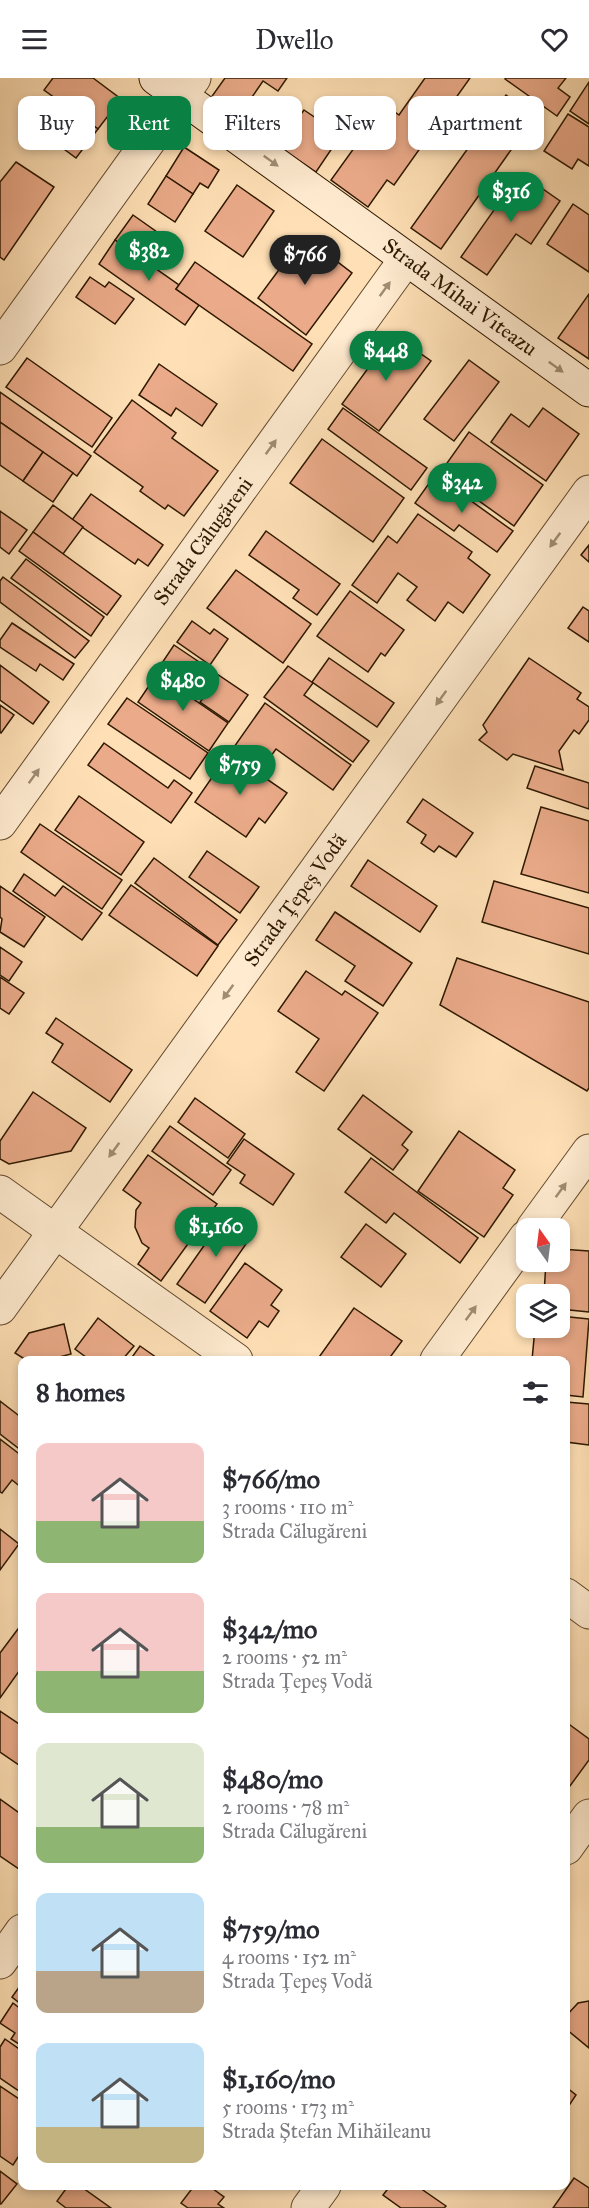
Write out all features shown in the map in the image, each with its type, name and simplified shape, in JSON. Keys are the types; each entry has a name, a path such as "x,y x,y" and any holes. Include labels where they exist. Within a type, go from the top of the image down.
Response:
{"street":[{"name":"Strada Mihai Viteazu","path":"177,84 406,259 589,390"},
{"path":"0,348 177,84"},
{"name":"Strada Călugăreni","path":"0,823 406,259"},
{"name":"Strada Țepeș Vodă","path":"0,1308 589,492"},
{"path":"540,1218 589,1151"},
{"path":"0,1192 230,1356"},
{"path":"440,1356 516,1251"},
{"path":"570,1598 589,1612"},
{"path":"570,1842 589,1816"},
{"path":"0,1962 18,1937"},
{"path":"308,2208 321,2190"}],"building":[{"path":"53,78 93,78 117,96 107,96 107,117 98,129 95,127 95,96 52,96 44,90"},
{"path":"225,78 287,78 278,91 263,81 253,96 212,96"},
{"path":"425,78 470,78 457,96 412,96"},
{"path":"566,78 558,88 570,97 557,116 544,107 544,96 529,96 505,79"},
{"path":"589,82 589,124 570,111"},
{"path":"408,102 408,150 419,150 394,185 387,180 368,207 331,180 353,150 396,150 396,113 399,115"},
{"path":"304,110 314,117 314,150 331,150 316,172 283,150 302,150 302,113"},
{"path":"568,114 589,127 589,166 578,159 572,169 544,151"},
{"path":"65,150 82,150 76,158"},
{"path":"182,150 189,150 219,170 208,188 200,183 193,194 166,176"},
{"path":"467,150 511,150 441,249 411,228"},
{"path":"16,162 54,187 4,260 0,257 0,182"},
{"path":"520,173 560,201 531,244 516,234 487,275 461,257"},
{"path":"166,176 193,194 175,222 148,204"},
{"path":"237,185 274,211 243,257 205,231"},
{"path":"573,204 589,215 589,272 547,244"},
{"path":"133,215 174,244 157,269 115,240"},
{"path":"304,236 352,273 306,335 258,298"},
{"path":"115,240 179,285 176,289 199,305 185,325 99,264"},
{"path":"195,262 312,344 293,371 176,289"},
{"path":"90,277 105,287 109,282 134,299 115,324 76,297"},
{"path":"589,294 589,359 558,338"},
{"path":"393,334 431,361 379,431 342,404"},
{"path":"27,358 112,418 92,447 6,387"},
{"path":"469,360 499,382 454,441 424,419"},
{"path":"159,364 217,404 202,426 176,408 171,416 139,395"},
{"path":"0,392 91,456 77,476 0,422"},
{"path":"132,400 176,433 172,438 218,471 184,516 168,505 165,509 140,491 143,487 94,452"},
{"path":"343,408 427,468 411,490 328,429"},
{"path":"543,408 579,434 546,481 491,442 511,414 529,427"},
{"path":"0,422 43,452 23,481 0,465"},
{"path":"469,432 543,485 514,526 440,473"},
{"path":"322,439 404,498 373,542 290,483"},
{"path":"43,452 73,473 53,502 23,481"},
{"path":"435,475 513,531 497,552 459,525 454,531 415,503"},
{"path":"91,494 163,545 148,566 138,559 135,564 72,520"},
{"path":"53,505 83,527 63,554 33,532"},
{"path":"0,511 27,530 9,554 0,547"},
{"path":"418,514 472,552 468,558 490,575 463,613 448,602 435,621 407,600 417,587 398,573 377,603 352,585 388,536 397,543"},
{"path":"266,531 340,584 317,615 293,598 299,590 249,555"},
{"path":"33,532 121,596 107,615 19,551"},
{"path":"589,545 589,562 581,555"},
{"path":"26,559 104,617 91,636 11,578"},
{"path":"236,570 311,624 283,663 207,608"},
{"path":"3,577 89,641 75,658 0,602 0,581"},
{"path":"350,591 404,630 385,656 381,653 368,672 317,636"},
{"path":"583,607 589,611 589,642 568,628"},
{"path":"192,621 210,634 214,629 228,639 210,665 177,642"},
{"path":"12,623 74,664 63,680 40,664 36,671 0,647 0,640"},
{"path":"174,645 248,695 229,722 200,702 205,696 160,666"},
{"path":"329,658 394,703 377,727 312,682"},
{"path":"529,658 581,693 577,699 589,707 589,720 579,734 574,730 559,751 563,770 513,754 507,760 479,740 487,732 483,725"},
{"path":"0,665 49,702 33,724 0,700"},
{"path":"288,666 313,683 304,695 369,741 353,762 264,697"},
{"path":"157,674 228,723 209,751 138,702"},
{"path":"127,698 208,753 190,779 108,724"},
{"path":"265,703 351,765 333,790 276,749 263,767 234,747"},
{"path":"0,705 14,715 1,733 0,732"},
{"path":"104,743 168,788 174,780 192,793 171,823 88,765"},
{"path":"229,753 287,793 265,823 259,818 246,837 195,802"},
{"path":"535,766 589,783 589,809 527,788"},
{"path":"79,796 144,842 121,875 55,830"},
{"path":"423,799 473,833 456,857 439,846 434,852 421,843 426,835 407,822"},
{"path":"541,807 589,821 589,893 521,874"},
{"path":"40,824 122,880 102,909 21,852"},
{"path":"207,851 259,887 240,913 189,877"},
{"path":"154,858 237,920 218,945 135,883"},
{"path":"368,860 437,906 420,932 351,886"},
{"path":"24,874 55,896 63,886 102,913 82,940 13,891"},
{"path":"494,881 589,908 589,954 482,922"},
{"path":"131,885 218,946 197,976 109,915"},
{"path":"0,886 45,917 24,947 0,932 2,919 0,917"},
{"path":"335,912 412,963 383,1006 345,981 355,966 316,940"},
{"path":"0,947 22,962 9,981 0,975"},
{"path":"457,958 589,1002 589,1088 587,1091 440,1005"},
{"path":"306,971 342,995 345,991 378,1013 324,1091 296,1072 319,1039 278,1011"},
{"path":"0,977 24,993 9,1014 0,1008"},
{"path":"56,1018 132,1070 110,1102 52,1062 63,1044 46,1033"},
{"path":"33,1092 86,1128 71,1151 9,1164 0,1159 0,1141"},
{"path":"363,1095 412,1132 402,1145 408,1150 393,1170 338,1129"},
{"path":"195,1098 245,1134 228,1158 178,1122"},
{"path":"170,1126 231,1170 213,1195 152,1151"},
{"path":"459,1131 515,1170 503,1188 513,1195 484,1237 418,1191"},
{"path":"244,1139 294,1174 273,1205 240,1183 245,1175 227,1163"},
{"path":"148,1155 217,1204 161,1281 138,1264 149,1248 142,1243 135,1227 136,1210 141,1203 123,1190"},
{"path":"371,1158 478,1238 460,1263 394,1213 386,1223 345,1192"},
{"path":"227,1213 255,1231 205,1303 177,1284"},
{"path":"366,1224 406,1254 381,1287 341,1257"},
{"path":"570,1250 589,1251 589,1312 570,1310 570,1284 545,1284 545,1272 570,1272"},
{"path":"245,1263 282,1290 271,1305 279,1311 268,1327 259,1321 247,1338 210,1311"},
{"path":"354,1308 402,1341 391,1356 320,1356"},
{"path":"570,1317 589,1319 583,1397 570,1395 570,1356 532,1356 534,1338 570,1338"},
{"path":"98,1318 134,1346 125,1356 85,1356 75,1349"},
{"path":"64,1324 71,1354 20,1356 15,1353 29,1333"},
{"path":"140,1346 154,1356 133,1356"},
{"path":"0,1401 18,1415 18,1448 0,1434"},
{"path":"570,1402 589,1404 589,1445 570,1443"},
{"path":"0,1439 18,1453 18,1485 12,1480 2,1493 0,1492"},
{"path":"0,1529 18,1545 0,1570"},
{"path":"18,1629 18,1673 0,1698 0,1653"},
{"path":"0,1711 18,1723 18,1764 0,1752"},
{"path":"570,1725 589,1739 589,1760 570,1786"},
{"path":"0,1799 18,1812 18,1868 0,1856"},
{"path":"18,1989 18,2002 12,1997"},
{"path":"589,2001 589,2048 570,2032 570,2012 578,2003"},
{"path":"13,2003 18,2007 18,2043 11,2039 15,2033 0,2023"},
{"path":"5,2039 18,2048 18,2090 0,2078 0,2047"},
{"path":"0,2086 18,2098 18,2157 13,2165 0,2156"},
{"path":"570,2090 576,2095 570,2104"},
{"path":"0,2171 17,2184 1,2204 0,2204"},
{"path":"574,2178 589,2188 589,2208 553,2208 566,2190 570,2190 570,2184"},
{"path":"65,2190 86,2190 111,2208 66,2208 57,2201"},
{"path":"191,2190 214,2190 224,2197 218,2204 224,2208 188,2208 181,2203"},
{"path":"387,2190 423,2190 446,2206 444,2208 401,2208 383,2195"}]}
